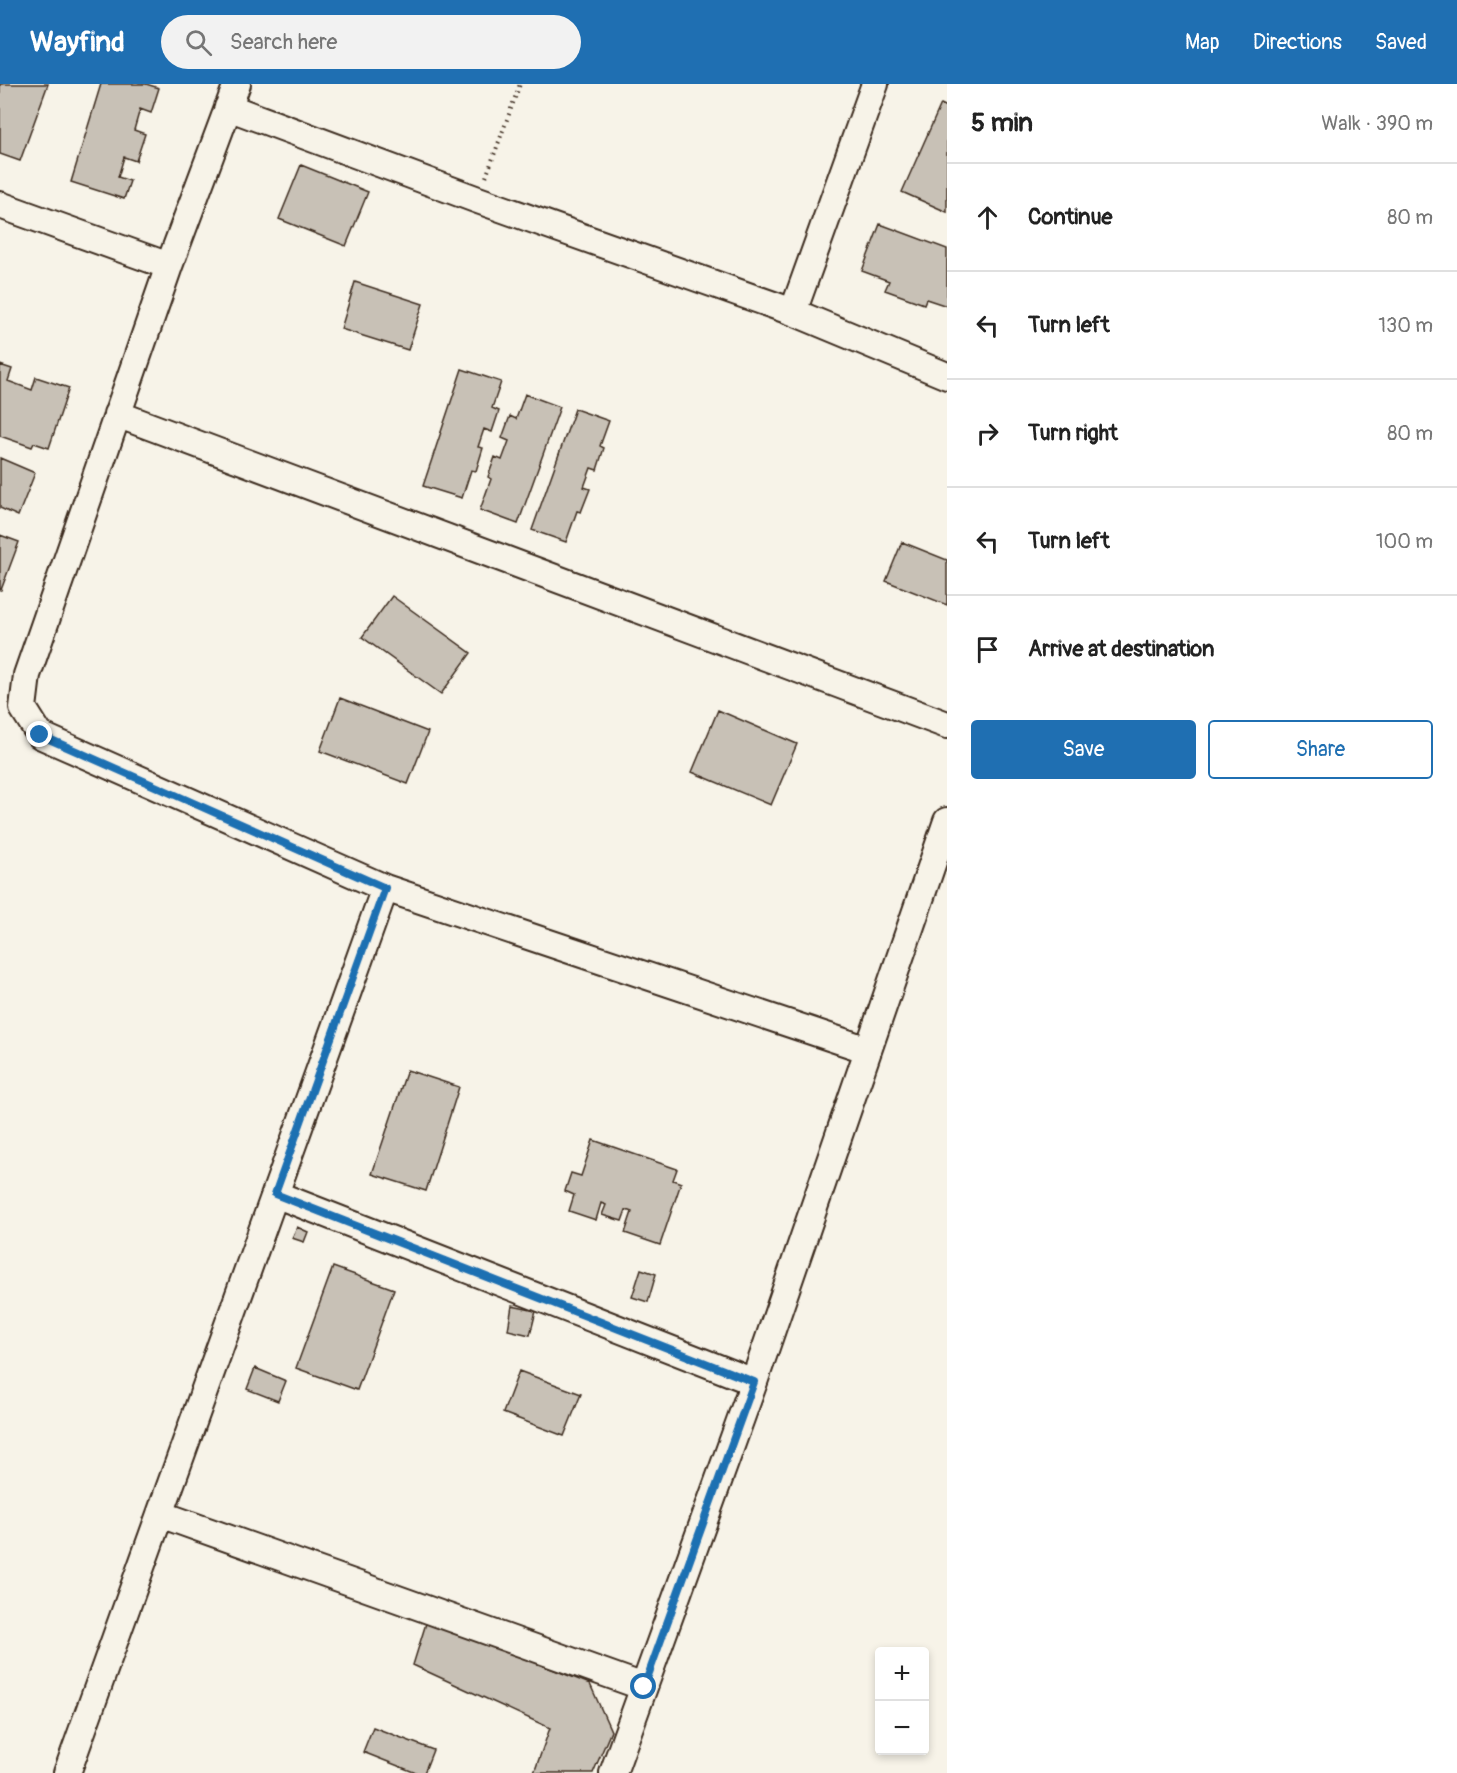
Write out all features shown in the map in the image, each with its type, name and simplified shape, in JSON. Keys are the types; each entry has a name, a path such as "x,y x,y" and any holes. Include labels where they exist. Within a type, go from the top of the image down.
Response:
{"street":[{"path":"793,312 874,84"},
{"path":"868,1050 385,888 40,735 24,708 27,675 169,266 232,95 478,200 793,312 947,376"},
{"path":"0,205 169,266"},
{"path":"117,414 947,725"},
{"path":"613,1773 754,1382 947,821"},
{"path":"67,1773 385,888"},
{"path":"275,1194 754,1382"},
{"path":"160,1514 644,1687"}],"path":[{"path":"478,200 520,84"}],"building":[{"path":"0,84 48,84 20,161 0,154"},
{"path":"101,84 146,84 159,88 151,113 140,109 134,130 145,134 136,161 124,157 118,177 130,181 124,199 71,182"},
{"path":"941,104 947,107 947,212 902,192"},
{"path":"301,165 368,192 346,246 279,219"},
{"path":"880,224 947,249 947,306 926,299 924,304 885,290 889,281 862,271"},
{"path":"355,282 423,304 408,350 341,329"},
{"path":"0,365 12,369 8,381 32,390 36,377 69,388 49,448 34,443 32,447 0,436"},
{"path":"462,369 501,382 492,408 499,411 492,432 484,429 478,447 483,448 476,471 471,470 462,498 423,486"},
{"path":"525,394 560,407 518,524 480,510 491,479 488,477 495,457 502,460 509,441 502,438 510,416 516,419"},
{"path":"575,409 609,421 600,446 604,448 597,470 591,468 584,487 590,489 581,512 577,511 566,542 532,530"},
{"path":"0,458 35,473 18,516 0,508"},
{"path":"0,535 19,542 1,590 0,590"},
{"path":"902,542 947,560 947,605 886,581"},
{"path":"392,596 471,653 441,694 362,637"},
{"path":"340,698 428,732 408,784 320,751"},
{"path":"718,710 797,744 771,805 692,772"},
{"path":"407,1070 459,1087 426,1191 372,1174"},
{"path":"593,1140 677,1169 673,1180 681,1183 660,1245 625,1233 632,1212 626,1210 622,1221 602,1215 606,1205 601,1203 596,1220 569,1211 574,1195 565,1191 571,1173 581,1176"},
{"path":"297,1227 308,1232 304,1242 292,1238"},
{"path":"333,1267 394,1289 357,1390 296,1368"},
{"path":"641,1269 656,1274 648,1302 632,1297"},
{"path":"512,1306 536,1311 530,1335 508,1330"},
{"path":"255,1368 286,1381 278,1401 247,1389"},
{"path":"519,1371 581,1394 564,1436 503,1413"},
{"path":"427,1620 590,1684 611,1731 593,1773 534,1773 550,1728 413,1665"},
{"path":"373,1727 433,1750 424,1773 416,1773 363,1752"}],"route":[{"path":"40,735 385,888 275,1194 754,1382 644,1687"}]}
